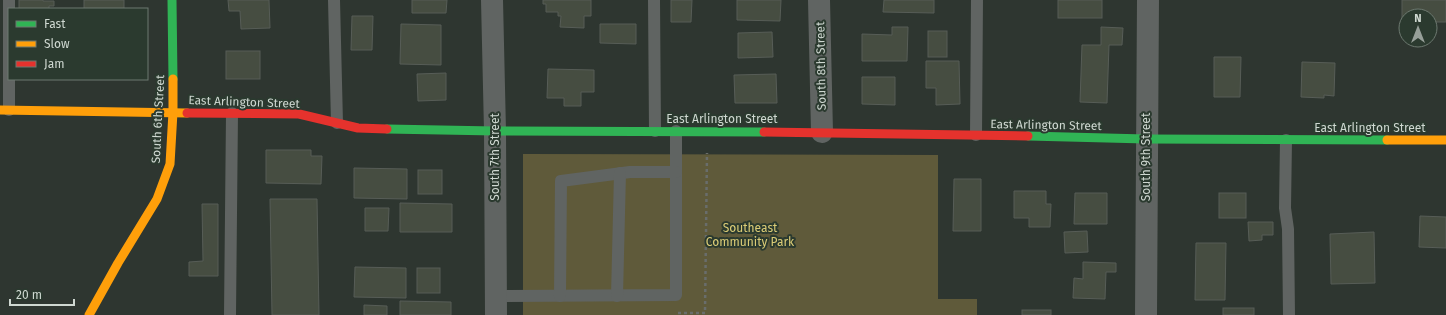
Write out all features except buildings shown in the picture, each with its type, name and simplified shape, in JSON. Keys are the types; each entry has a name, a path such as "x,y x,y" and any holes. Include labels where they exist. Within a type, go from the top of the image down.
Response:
{"street":[{"name":"South 6th Street","path":"89,315 118,263 157,199 170,164 173,112 172,0"},
{"name":"South 7th Street","path":"492,0 495,131 496,306"},
{"name":"South 8th Street","path":"819,0 822,132"},
{"name":"South 9th Street","path":"1146,315 1148,0"},
{"name":"East Arlington Street","path":"4,110 299,114 358,128 495,131 822,132 1146,139 1446,140"}],"lane":[{"path":"334,0 337,123"},
{"path":"654,0 655,131"},
{"path":"976,135 977,0"},
{"path":"4,110 8,22"},
{"path":"230,315 232,112"},
{"path":"496,306 560,296 676,295 676,131"},
{"path":"1286,140 1285,208 1288,229 1289,315"},
{"path":"560,296 561,181 630,172 676,172"},
{"path":"618,296 620,173"}],"path":[{"path":"674,313 705,313 707,131"}],"green space":[{"name":"Southeast Community Park","path":"523,154 938,155 938,299 977,299 977,315 523,315"}],"traffic: fast":[{"path":"172,0 173,79"},
{"path":"387,129 764,132"},
{"path":"1028,136 1146,139 1387,140"}],"traffic: slow":[{"path":"89,315 118,263 157,199 170,164 173,79"},
{"path":"0,110 187,113"},
{"path":"1387,140 1446,140"}],"traffic: jam":[{"path":"187,113 299,114 358,128 387,129"},
{"path":"764,132 1028,136"}]}
